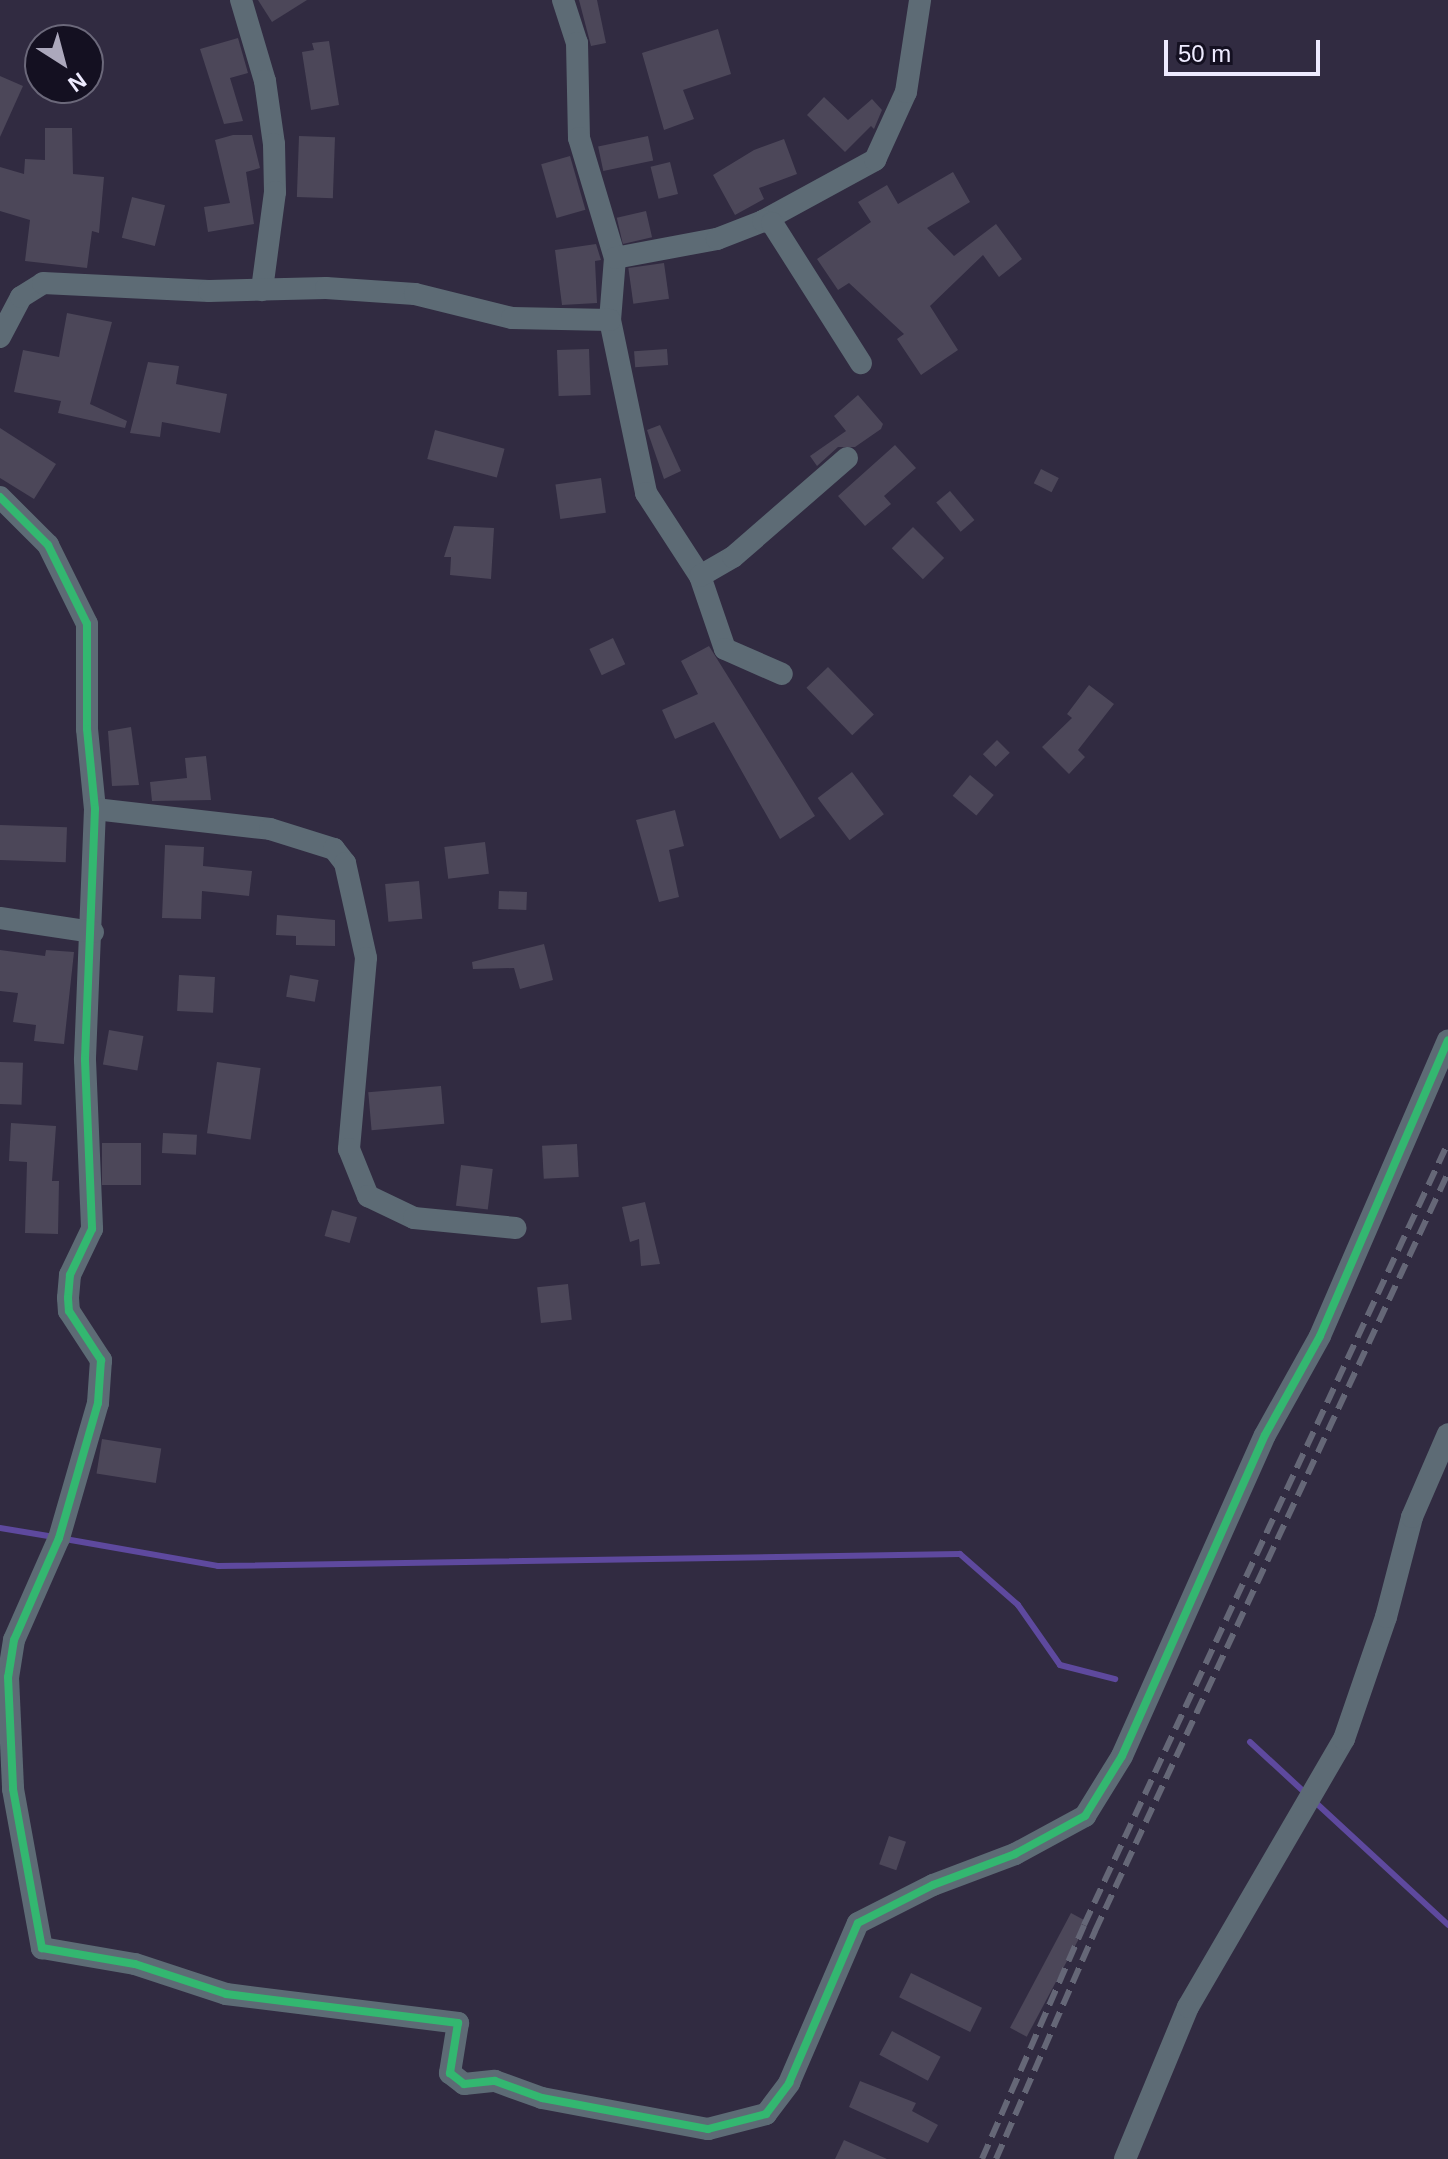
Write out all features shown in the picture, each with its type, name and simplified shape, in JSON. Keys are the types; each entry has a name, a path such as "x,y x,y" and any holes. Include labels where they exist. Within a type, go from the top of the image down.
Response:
{"street":[{"path":"241,0 265,81 274,144 275,192 262,290"},
{"path":"563,0 577,43 579,138 615,258 610,320 646,493 700,576 725,649 782,674"},
{"path":"615,258 717,239 763,221 875,160 906,92 920,0"},
{"path":"763,221 783,234 861,363"},
{"path":"0,337 21,297 43,283 415,294 512,318 610,320"},
{"path":"700,576 733,557 847,458"},
{"path":"0,497 48,545 87,624 87,729 95,809 93,932 85,1060 92,1229 70,1275 68,1298 69,1311 101,1360 98,1403 59,1538 14,1640 8,1677 13,1789 42,1948 135,1964 226,1994 458,2023 450,2073 464,2084 495,2081 542,2098 708,2129 766,2114 789,2083 858,1923 933,1885 1015,1854 1085,1816 1122,1756 1265,1435 1320,1336 1448,1040"},
{"path":"95,809 270,829 334,849 345,863 366,958 349,1149 368,1196 414,1218 516,1228"},
{"path":"0,918 93,932"},
{"path":"1125,2159 1188,2007 1344,1739 1386,1617 1412,1517 1448,1434"}],"building":[{"path":"258,0 307,0 272,22"},
{"path":"579,0 597,0 606,43 591,46"},
{"path":"718,29 731,74 683,90 694,119 664,130 642,53"},
{"path":"238,38 248,73 230,78 243,121 224,124 200,49"},
{"path":"329,41 339,105 311,110 302,52 314,50 312,43"},
{"path":"0,76 23,86 0,137"},
{"path":"824,97 848,120 872,99 882,110 874,129 871,126 845,152 807,115"},
{"path":"45,128 72,128 73,174 104,177 99,233 92,231 87,268 25,261 30,220 0,211 0,167 24,174 25,159 45,160"},
{"path":"233,135 252,135 260,168 246,172 254,224 208,232 204,207 230,203 215,140"},
{"path":"299,136 335,137 333,198 297,197"},
{"path":"648,136 653,160 603,171 598,147"},
{"path":"784,139 797,174 759,188 764,199 735,215 713,175 754,150"},
{"path":"570,156 585,210 557,218 541,164"},
{"path":"670,162 678,194 659,199 651,167"},
{"path":"953,172 970,202 927,228 954,256 996,224 1022,259 999,277 983,255 930,306 958,350 921,375 897,339 904,334 849,283 838,290 817,259 871,222 858,202 887,185 898,204"},
{"path":"132,197 165,205 155,246 122,238"},
{"path":"646,211 652,237 623,244 617,218"},
{"path":"596,244 601,260 595,261 597,303 562,305 555,250"},
{"path":"664,263 669,299 633,304 628,268"},
{"path":"67,313 112,322 90,404 127,421 125,428 58,413 61,401 14,392 23,350 59,357"},
{"path":"589,349 591,395 559,396 557,350"},
{"path":"667,349 668,365 635,367 634,351"},
{"path":"148,362 179,366 176,384 227,394 220,433 162,422 160,437 130,433"},
{"path":"858,395 883,424 881,429 855,447 838,447 817,466 810,456 846,431 834,416"},
{"path":"660,425 681,471 664,479 647,430"},
{"path":"0,428 56,464 34,499 0,478"},
{"path":"435,430 505,449 497,478 427,459"},
{"path":"895,445 916,468 884,496 891,504 865,526 838,496"},
{"path":"1041,469 1059,478 1052,492 1034,483"},
{"path":"601,478 606,513 560,519 555,484"},
{"path":"950,491 974,520 961,532 936,503"},
{"path":"454,526 494,528 491,579 450,575 451,557 444,557"},
{"path":"913,527 944,558 923,579 892,548"},
{"path":"613,638 625,664 602,675 589,649"},
{"path":"709,646 815,816 780,839 714,722 675,739 662,710 698,694 681,661"},
{"path":"828,667 874,714 852,735 806,688"},
{"path":"1089,685 1114,704 1078,750 1085,757 1069,774 1042,747 1072,718 1067,714"},
{"path":"131,727 139,785 112,786 108,731"},
{"path":"997,740 1010,753 996,767 983,754"},
{"path":"206,756 211,800 152,801 150,782 187,778 185,758"},
{"path":"852,772 884,814 850,840 818,798"},
{"path":"970,775 994,795 976,816 953,796"},
{"path":"675,810 684,846 669,850 679,897 659,902 636,820"},
{"path":"0,825 67,827 66,862 0,860"},
{"path":"485,842 489,874 448,879 444,847"},
{"path":"165,845 204,847 203,866 252,871 249,896 202,891 201,919 162,918"},
{"path":"419,881 422,919 388,922 385,884"},
{"path":"499,891 527,892 526,910 498,909"},
{"path":"277,915 335,920 335,946 296,945 296,936 276,935"},
{"path":"544,944 553,980 520,989 514,968 473,969 472,962"},
{"path":"0,950 45,956 46,950 74,952 64,1044 34,1041 36,1025 13,1022 18,993 0,991"},
{"path":"179,975 215,977 213,1013 177,1011"},
{"path":"290,975 319,980 315,1002 286,997"},
{"path":"109,1030 143,1036 137,1071 103,1064"},
{"path":"0,1062 23,1063 22,1105 0,1104"},
{"path":"217,1062 261,1068 251,1139 207,1133"},
{"path":"441,1086 444,1124 372,1130 368,1092"},
{"path":"11,1123 56,1126 52,1181 59,1181 58,1234 25,1233 27,1162 9,1161"},
{"path":"163,1133 197,1135 196,1155 162,1153"},
{"path":"102,1143 141,1143 141,1185 102,1185"},
{"path":"577,1144 579,1177 544,1179 542,1146"},
{"path":"461,1165 493,1169 488,1210 456,1206"},
{"path":"645,1202 660,1264 641,1266 639,1239 630,1242 622,1207"},
{"path":"332,1210 357,1217 350,1243 325,1236"},
{"path":"568,1284 572,1320 541,1323 537,1287"},
{"path":"102,1439 161,1448 156,1483 97,1474"},
{"path":"889,1836 906,1842 896,1870 879,1864"},
{"path":"1071,1913 1088,1922 1027,2037 1010,2028"},
{"path":"911,1973 982,2008 970,2032 899,1997"},
{"path":"892,2031 941,2057 928,2081 879,2055"},
{"path":"860,2081 916,2103 912,2111 938,2125 928,2143 849,2107"},
{"path":"844,2140 887,2159 835,2159"}],"waterway":[{"path":"0,1528 54,1537"},
{"path":"65,1539 218,1566 960,1554 1018,1605 1060,1665 1115,1679"},
{"path":"1250,1742 1448,1925"}],"railway":[{"path":"982,2159 1084,1925 1448,1143"},
{"path":"996,2159 1095,1931 1448,1173"}],"cycle path":[{"path":"0,497 48,545 87,624 87,729 95,809 85,1060 92,1229 70,1275 68,1298 69,1311 101,1360 98,1403 59,1538 14,1640 8,1677 13,1789 42,1948 135,1964 226,1994 458,2023 450,2073 464,2084 495,2081 542,2098 708,2129 766,2114 789,2083 858,1923 933,1885 1015,1854 1085,1816 1122,1756 1265,1435 1320,1336 1448,1040"}]}
